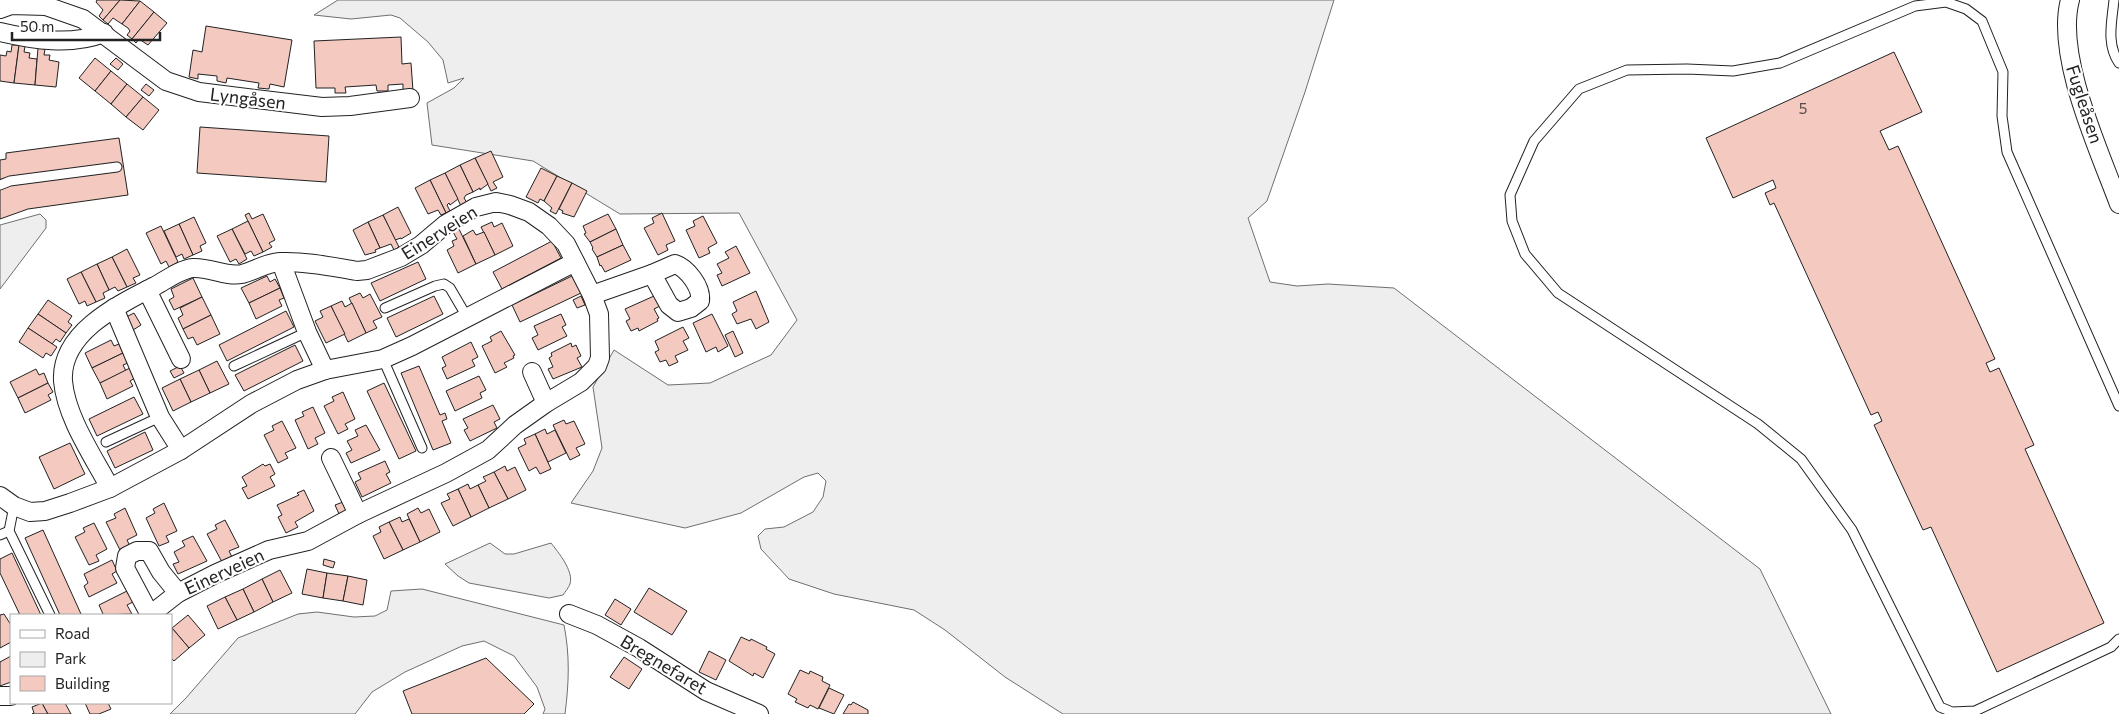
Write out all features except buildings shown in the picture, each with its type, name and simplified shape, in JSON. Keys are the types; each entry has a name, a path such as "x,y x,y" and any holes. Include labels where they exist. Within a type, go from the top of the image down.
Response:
{"street":[{"name":"Fugleåsen","path":"2070,0 2066,29 2070,56 2078,88 2119,204"},
{"name":"Lyngåsen","path":"0,9 11,5 46,6 84,19 166,82 199,92 322,107 350,106 410,98"},
{"path":"0,32 25,37 76,40 104,33"},
{"name":"Einerveien","path":"110,488 68,406 63,380 64,365 74,344 89,326 114,308 192,268 214,270 223,274 241,274 281,262 356,271 367,270 400,258 421,245 446,224 476,207 496,202 529,212 549,226 566,244 592,295 599,314 600,358 597,366 581,382 546,403 516,425 488,450 446,473 358,514 308,541 270,550 178,593 151,614"},
{"path":"281,262 307,332 325,370"},
{"path":"7,501 30,512 45,511 110,488 181,450 251,404 297,380 325,370 383,359 575,262"},
{"path":"592,295 652,274"},
{"path":"147,290 181,359"},
{"path":"114,308 160,417 181,450"},
{"path":"532,372 546,403"},
{"path":"331,458 358,514"},
{"path":"149,614 125,568 127,556 137,551 149,551 161,572 178,593"},
{"name":"Bregnefaret","path":"569,614 597,625 639,648 706,691 759,714"}],"lane":[{"path":"2114,0 2110,38 2115,57 2119,63"},
{"path":"2119,406 2007,152 2002,116 2003,72 1982,21 1966,9 1946,2 1915,6 1780,63 1733,72 1687,69 1627,70 1579,89 1534,141 1510,195 1512,221 1525,254 1558,293 1758,424 1801,459 1852,530 1940,707 1952,712 1975,712 2111,647 2119,639"},
{"path":"0,185 10,181 117,167"},
{"path":"385,308 435,286 444,284 450,288 467,317"},
{"path":"234,366 307,332"},
{"path":"383,359 422,448"},
{"path":"106,442 160,417"},
{"path":"7,501 9,531 50,614"},
{"path":"0,536 9,531"}],"green space":[{"path":"338,0 1334,0 1305,92 1267,201 1248,218 1270,282 1297,286 1328,284 1394,288 1760,569 1831,714 1063,714 1005,677 945,630 914,610 834,594 789,579 761,549 758,536 765,529 784,527 813,512 823,497 826,481 818,473 804,477 741,513 685,528 571,503 593,471 602,448 593,387 614,350 668,385 710,383 771,355 797,320 739,213 620,214 533,161 432,145 427,103 454,88 464,78 448,83 443,60 428,42 400,18 391,15 351,19 314,15"},
{"path":"40,214 46,220 46,228 0,289 0,225"},
{"path":"490,543 505,554 514,554 551,543 568,568 571,579 569,587 563,595 549,598 469,583 445,564"},
{"path":"422,589 564,625 568,669 565,714 543,714 545,709 537,687 514,656 484,641 462,646 405,672 372,692 355,714 170,714 238,638 298,614 317,612 354,617 375,616 387,610 391,591"}]}
